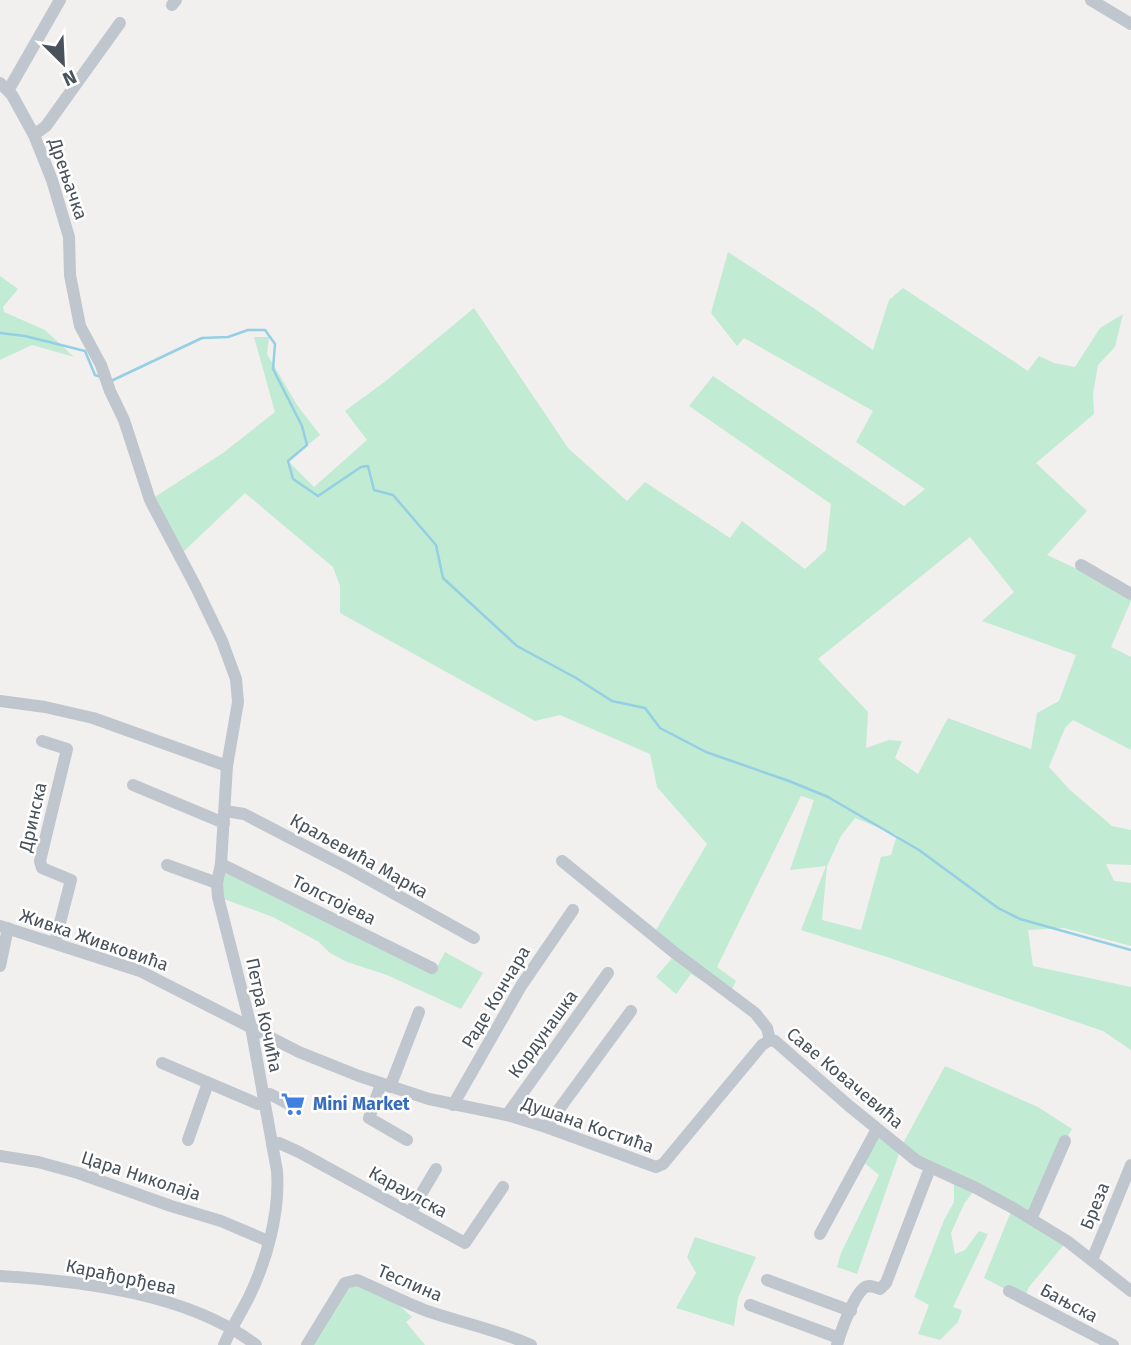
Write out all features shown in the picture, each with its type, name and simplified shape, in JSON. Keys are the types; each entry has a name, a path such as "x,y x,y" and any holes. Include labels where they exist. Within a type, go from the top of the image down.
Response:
{"street":[{"path":"4,86 60,0"},
{"path":"1091,0 1131,24"},
{"path":"34,135 46,126 120,23"},
{"name":"Дрењачка","path":"4,86 34,135 52,180 69,237 70,275 76,315 124,420 150,500 222,641"},
{"path":"1081,565 1131,594"},
{"name":"Петра Кочића","path":"222,641 239,695 227,766 221,864 217,883 222,914 251,1027 277,1171 278,1193 268,1241 249,1297 231,1327 224,1345"},
{"path":"0,701 45,707 93,718 227,766"},
{"name":"Дринска","path":"42,741 67,749 40,861 44,870 71,880 55,942"},
{"name":"Краљевића Марка","path":"132,785 225,817 244,814 474,938"},
{"name":"Саве Ковачевића","path":"562,861 674,953 755,1013 767,1028 770,1040 775,1041 917,1161 976,1188 1031,1219 1092,1260 1131,1291"},
{"name":"Толстојева","path":"221,864 432,968"},
{"path":"167,865 217,883"},
{"name":"Раде Кончара","path":"453,1105 521,986 573,910"},
{"path":"0,966 4,927"},
{"name":"Живка Живковића","path":"4,927 140,971 251,1027"},
{"name":"Кордунашка","path":"507,1115 608,973"},
{"path":"546,1127 631,1011"},
{"path":"407,1140 369,1118 419,1012"},
{"name":"Душана Костића","path":"251,1027 299,1052 386,1086 453,1105 507,1115 656,1167 663,1164 761,1045 770,1040"},
{"path":"162,1063 258,1104 270,1094 294,1107"},
{"path":"188,1140 208,1083"},
{"path":"820,1234 877,1129"},
{"path":"1031,1219 1065,1141"},
{"name":"Караулска","path":"272,1144 279,1143 299,1152 465,1243 503,1187"},
{"name":"Цара Николаја","path":"0,1156 38,1162 78,1173 171,1206 221,1220 268,1241"},
{"name":"Бреза","path":"1092,1260 1131,1165"},
{"path":"750,1305 838,1342 862,1289 869,1286 880,1289 886,1283 930,1168"},
{"path":"410,1213 436,1169"},
{"name":"Карађорђева","path":"0,1276 76,1283 127,1292 203,1314 231,1327 256,1345"},
{"name":"Теслина","path":"307,1345 345,1283 352,1279 430,1312 490,1329 531,1345"},
{"path":"767,1280 851,1311"},
{"name":"Бањска","path":"1009,1291 1113,1345"}],"green space":[{"path":"728,252 873,350 889,300 903,288 1028,371 1039,356 1054,363 1075,367 1100,328 1123,314 1115,347 1098,365 1093,394 1094,414 1036,463 1087,511 1047,555 1131,594 1131,601 1111,647 1131,657 1131,750 1073,720 1065,728 1049,767 1069,789 1112,826 1131,830 1131,865 1106,864 1114,881 1131,883 1131,946 1064,928 1028,930 1033,966 1131,987 1131,1050 1103,1031 801,930 826,866 790,870 814,800 801,796 717,967 736,981 728,997 691,974 676,994 656,977 678,951 656,930 707,844 657,787 650,754 560,715 535,721 340,613 340,586 333,567 245,493 179,556 150,500 223,453 275,412 254,337 269,337 267,354 297,405 320,435 288,461 314,487 367,440 345,411 474,308 568,448 627,501 645,482 730,538 742,521 805,569 826,550 831,504 689,406 713,376 904,506 925,489 856,442 873,411 744,338 737,346 711,313","holes":["970,537 1014,592 982,621 1076,655 1059,701 1037,713 1031,749 948,718 918,774 895,758 902,741 889,740 866,748 868,712 818,659","855,818 897,835 891,855 881,857 861,930 822,920 827,866 841,836"]},
{"path":"0,276 18,289 3,307 4,312 45,330 74,357 32,345 0,360"},
{"path":"221,864 435,971 445,952 483,973 461,1009 387,975 347,962 330,953 319,942 273,917 218,897"},
{"path":"945,1066 1038,1107 1072,1129 1031,1219 1067,1241 1029,1287 1024,1299 984,1278 1012,1209 976,1188 964,1204 951,1233 955,1254 965,1250 979,1231 988,1234 953,1307 962,1310 958,1322 940,1340 918,1334 929,1305 914,1297 944,1220 954,1202 954,1178 901,1148 857,1274 837,1267 841,1253 879,1175 860,1159 877,1129 901,1147"},
{"path":"695,1237 756,1257 738,1298 734,1326 676,1308 696,1273 687,1257"},
{"path":"345,1283 389,1296 412,1317 406,1322 425,1345 311,1345"}],"waterway":[{"path":"111,381 202,338 228,337 248,330 265,330 275,344 273,369 302,426 307,445 288,461 293,479 318,496 361,467 368,466 374,490 393,495 436,545 443,578 517,646 612,701 645,708 660,728 706,752 828,797 919,850 998,908 1020,919 1131,950"},
{"path":"0,333 25,336 85,351 95,375 101,377"}],"place":[{"name":"Mini Market","path":"293,1104"}]}
